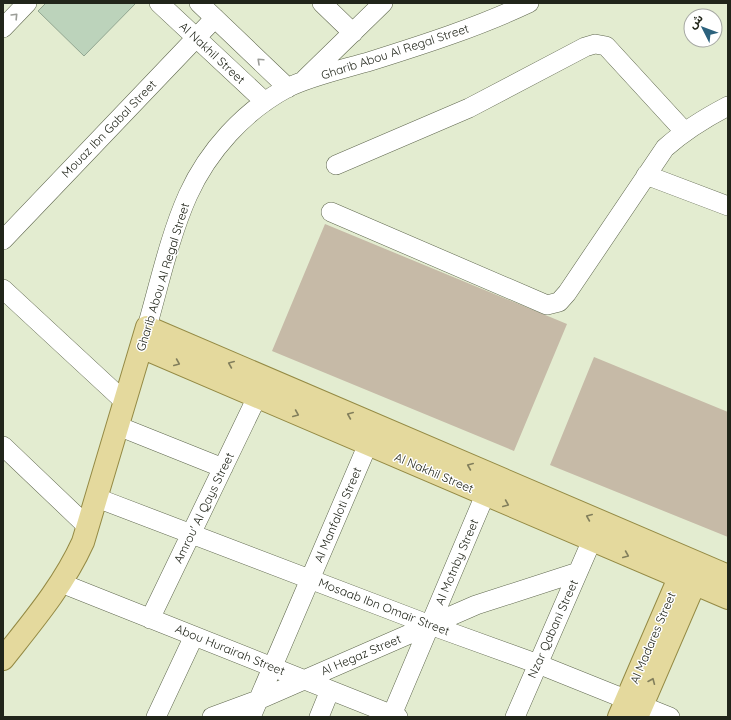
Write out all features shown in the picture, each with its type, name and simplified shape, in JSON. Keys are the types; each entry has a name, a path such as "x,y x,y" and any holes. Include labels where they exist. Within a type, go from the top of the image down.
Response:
{"main road":[{"name":"Al Nakhil Street","path":"144,337 257,397 592,540 691,572 728,576"},
{"name":"Al Nakhil Street","path":"144,337 691,572 728,598"},
{"name":"Gharib Abou Al Regal Street","path":"3,659 61,584 76,556 88,527 144,337"},
{"name":"Al Madares Street","path":"631,710 691,572"}],"street":[{"path":"3,28 27,3"},
{"name":"Al Nakhil Street","path":"159,3 265,102"},
{"path":"199,3 294,85 353,33 383,3"},
{"path":"322,3 353,33"},
{"name":"Gharib Abou Al Regal Street","path":"144,337 179,218 188,195 210,158 229,135 265,102 294,85 440,40 492,20 529,3"},
{"name":"Mouaz Ibn Gabal Street","path":"3,240 215,18"},
{"path":"336,165 468,108 585,46 595,44 606,46 684,131"},
{"path":"331,212 547,305 559,302 567,293 665,148 684,131 728,106"},
{"path":"646,175 728,206"},
{"path":"3,289 125,402"},
{"name":"Amrou' Al Qays Street","path":"150,619 257,397"},
{"path":"118,426 223,468"},
{"name":"Al Manfaloti Street","path":"255,709 368,444"},
{"path":"3,446 88,527"},
{"name":"Al Motnby Street","path":"394,716 430,625 485,495"},
{"name":"Mosaab Ibn Omair Street","path":"97,498 430,625 538,664 631,710 670,717"},
{"name":"Nzar Qabani Street","path":"515,717 592,540"},
{"name":"Al Hegaz Street","path":"212,717 255,709 304,680 476,605 578,572"},
{"name":"Abou Hurairah Street","path":"61,584 394,716"},
{"path":"156,717 194,636"},
{"path":"319,717 330,690"}],"shaded area":[{"path":"325,224 567,324 514,451 272,351"},
{"path":"594,357 728,412 728,537 550,465"}],"building":[{"path":"46,3 135,4 84,56 38,11"}]}
